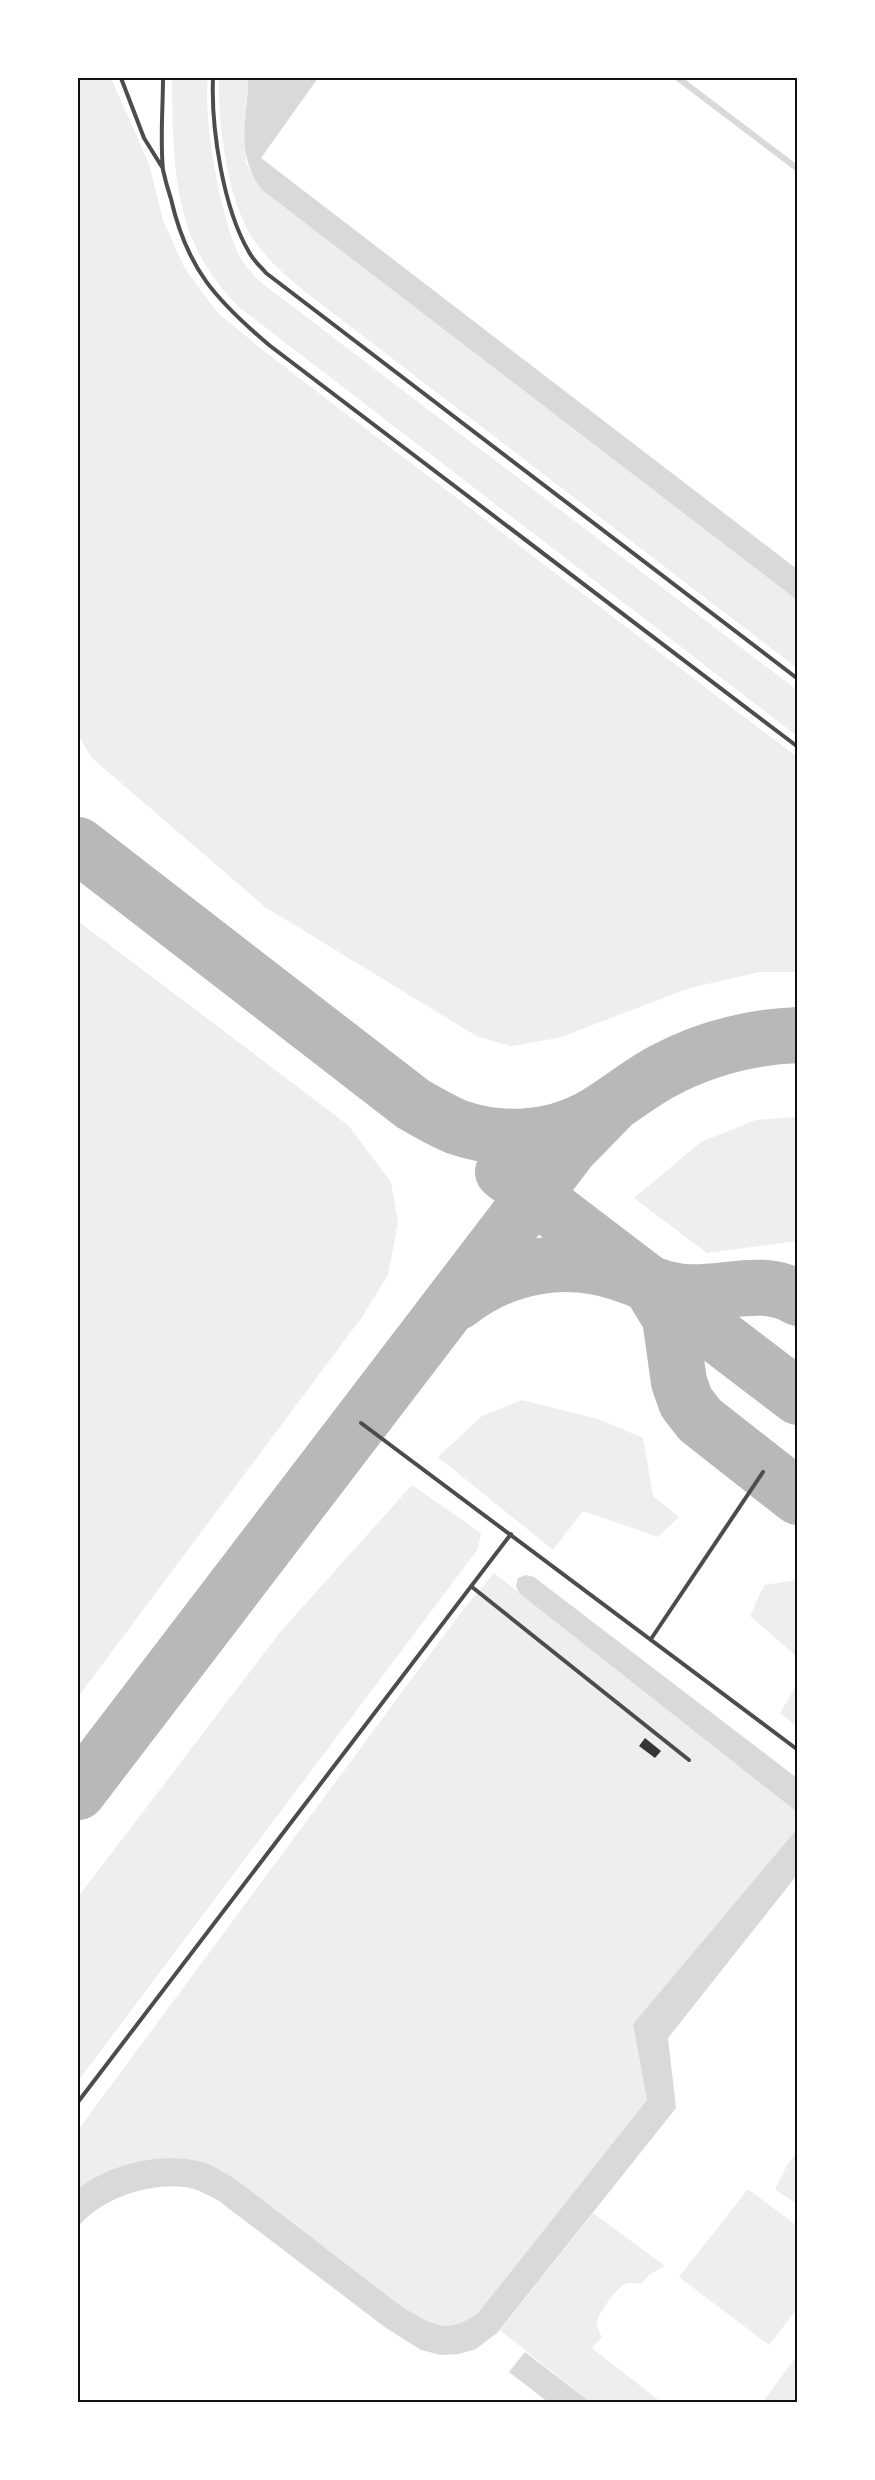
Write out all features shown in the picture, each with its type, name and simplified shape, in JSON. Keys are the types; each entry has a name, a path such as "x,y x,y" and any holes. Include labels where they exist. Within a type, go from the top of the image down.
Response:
{"lane":[{"path":"121,78 144,138 163,169"},
{"path":"163,78 163,169 177,228 188,254 205,282 232,314 269,345 798,747"},
{"path":"213,78 214,124 219,160 237,230 250,254 266,273 798,679"},
{"path":"361,1424 511,1534 798,1750"},
{"path":"651,1639 763,1472"},
{"path":"78,2102 511,1534"},
{"path":"472,1587 689,1760"}],"shaded area":[{"path":"78,78 111,78 149,164 163,220 184,267 217,312 265,352 797,757 797,972 760,972 690,988 558,1038 511,1046 478,1037 265,907 91,757 78,734"},
{"path":"172,78 208,78 207,96 210,141 219,190 237,251 245,265 255,276 263,284 797,690 797,736 240,308 218,283 201,257 189,230 181,202 176,172 173,142"},
{"path":"219,78 248,78 245,127 246,163 262,190 797,600 797,668 304,291 272,263 256,243 246,226 231,186 220,118"},
{"path":"248,78 318,78 261,158 797,569 797,600 262,190 253,176 245,149"},
{"path":"78,921 348,1125 391,1182 398,1222 388,1275 362,1317 78,1697"},
{"path":"797,1117 797,1241 707,1253 634,1198 701,1142 756,1120"},
{"path":"522,1400 598,1419 643,1438 653,1496 679,1517 658,1537 583,1511 553,1550 438,1457 482,1416"},
{"path":"412,1485 481,1533 478,1549 78,2081 78,1897 281,1631"},
{"path":"494,1573 797,1812 797,1829 633,2024 647,2100 478,2313 467,2320 447,2326 430,2322 401,2306 234,2178 206,2163 171,2158 137,2162 105,2173 78,2189 78,2130 459,1615"},
{"path":"526,1575 534,1577 797,1778 797,1812 519,1593 516,1586 518,1578"},
{"path":"798,1580 797,1657 750,1616 764,1585"},
{"path":"797,1684 797,1727 780,1713"},
{"path":"797,1829 797,1875 668,2038 676,2108 497,2333 476,2349 459,2354 441,2355 421,2350 386,2328 219,2201 194,2189 164,2186 131,2193 101,2207 88,2216 78,2227 78,2189 91,2180 121,2167 154,2159 187,2159 202,2162 234,2178 401,2306 421,2318 447,2326 467,2320 478,2313 647,2100 633,2024"},
{"path":"797,2153 797,2204 776,2190 776,2187 787,2165"},
{"path":"748,2189 797,2226 797,2309 769,2345 679,2277"},
{"path":"593,2213 665,2266 650,2274 641,2284 625,2284 613,2295 598,2318 597,2326 602,2337 592,2348 661,2402 590,2402 500,2330"},
{"path":"525,2352 590,2402 548,2402 509,2372"},
{"path":"797,2356 797,2402 763,2402 793,2361"}],"building":[{"path":"645,1738 661,1751 655,1758 639,1746"}],"waterway":[{"path":"678,78 798,169"}],"taxiway":[{"path":"78,845 413,1104 451,1125 473,1132 507,1137 558,1131 590,1118 653,1076 695,1056 745,1041 798,1035"},
{"path":"78,1792 570,1148 612,1105"},
{"path":"503,1172 798,1397"},
{"path":"458,1302 494,1280 514,1272 556,1264 599,1267 677,1291 699,1292 757,1288 785,1292 798,1298"},
{"path":"650,1285 670,1318 679,1382 686,1402 700,1420 798,1497"}]}
